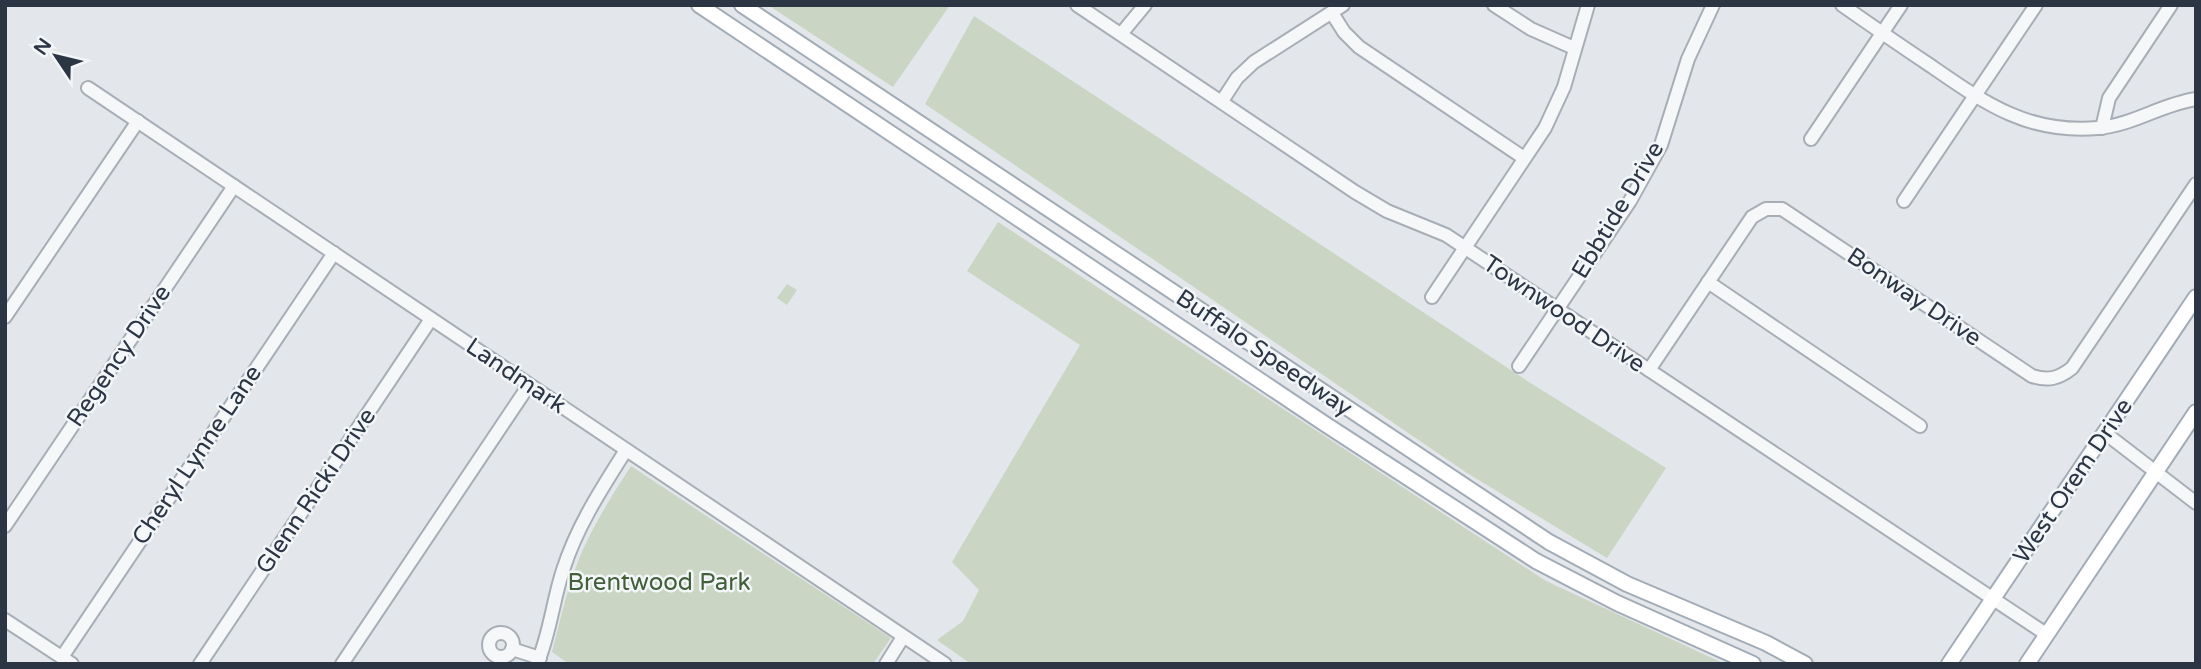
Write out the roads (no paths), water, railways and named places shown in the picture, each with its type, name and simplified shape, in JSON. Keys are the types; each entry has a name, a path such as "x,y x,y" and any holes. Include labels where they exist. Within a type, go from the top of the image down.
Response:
{"main road":[{"name":"Buffalo Speedway","path":"699,5 720,11 836,96 1477,524 1556,573 1754,664"},
{"name":"Buffalo Speedway","path":"742,5 1549,542 1627,584 1766,643 1805,664"},
{"path":"836,96 849,77"},
{"path":"959,178 972,158"},
{"path":"1080,258 1093,239"},
{"name":"West Orem Drive","path":"1949,664 2196,297"},
{"path":"1200,340 1213,320"},
{"path":"1325,424 1339,403"},
{"path":"2026,664 2196,412"},
{"path":"1477,524 1490,504"},
{"path":"1617,603 1627,584"},
{"path":"1754,664 1766,643"}],"street":[{"name":"Townwood Drive","path":"1077,5 1387,211 1409,222 1430,227 1465,248 2046,634"},
{"path":"1121,34 1145,5"},
{"path":"1494,5 1531,29 1574,48"},
{"path":"1432,297 1545,128 1564,87 1588,5"},
{"name":"Ebbtide Drive","path":"1519,366 1630,201 1661,145 1688,59 1713,5"},
{"path":"1842,5 1975,97 2002,112 2032,123 2077,129 2102,128 2129,121 2177,102 2196,99"},
{"path":"1811,139 1901,5"},
{"path":"1904,201 2036,5"},
{"path":"2102,128 2109,98 2171,5"},
{"path":"1222,101 1237,78 1254,62 1338,9 1344,32 1359,47 1524,158"},
{"name":"Landmark","path":"88,88 945,664"},
{"path":"5,317 138,121"},
{"name":"Bonway Drive","path":"1708,282 1752,217 1766,209 1782,209 2032,376 2047,380 2063,375 2072,368 2196,184"},
{"name":"Regency Drive","path":"5,526 234,186"},
{"name":"Cheryl Lynne Lane","path":"67,661 334,253"},
{"path":"1649,370 1708,282 1920,426"},
{"name":"Glenn Ricki Drive","path":"200,664 431,319"},
{"path":"342,664 529,385"},
{"path":"2105,433 2196,503"},
{"path":"512,649 539,661 563,569 573,543 593,503 626,450"},
{"path":"7,624 67,661"},
{"path":"886,664 904,637"}],"park label":[{"name":"Brentwood Park","path":"659,582"}]}
